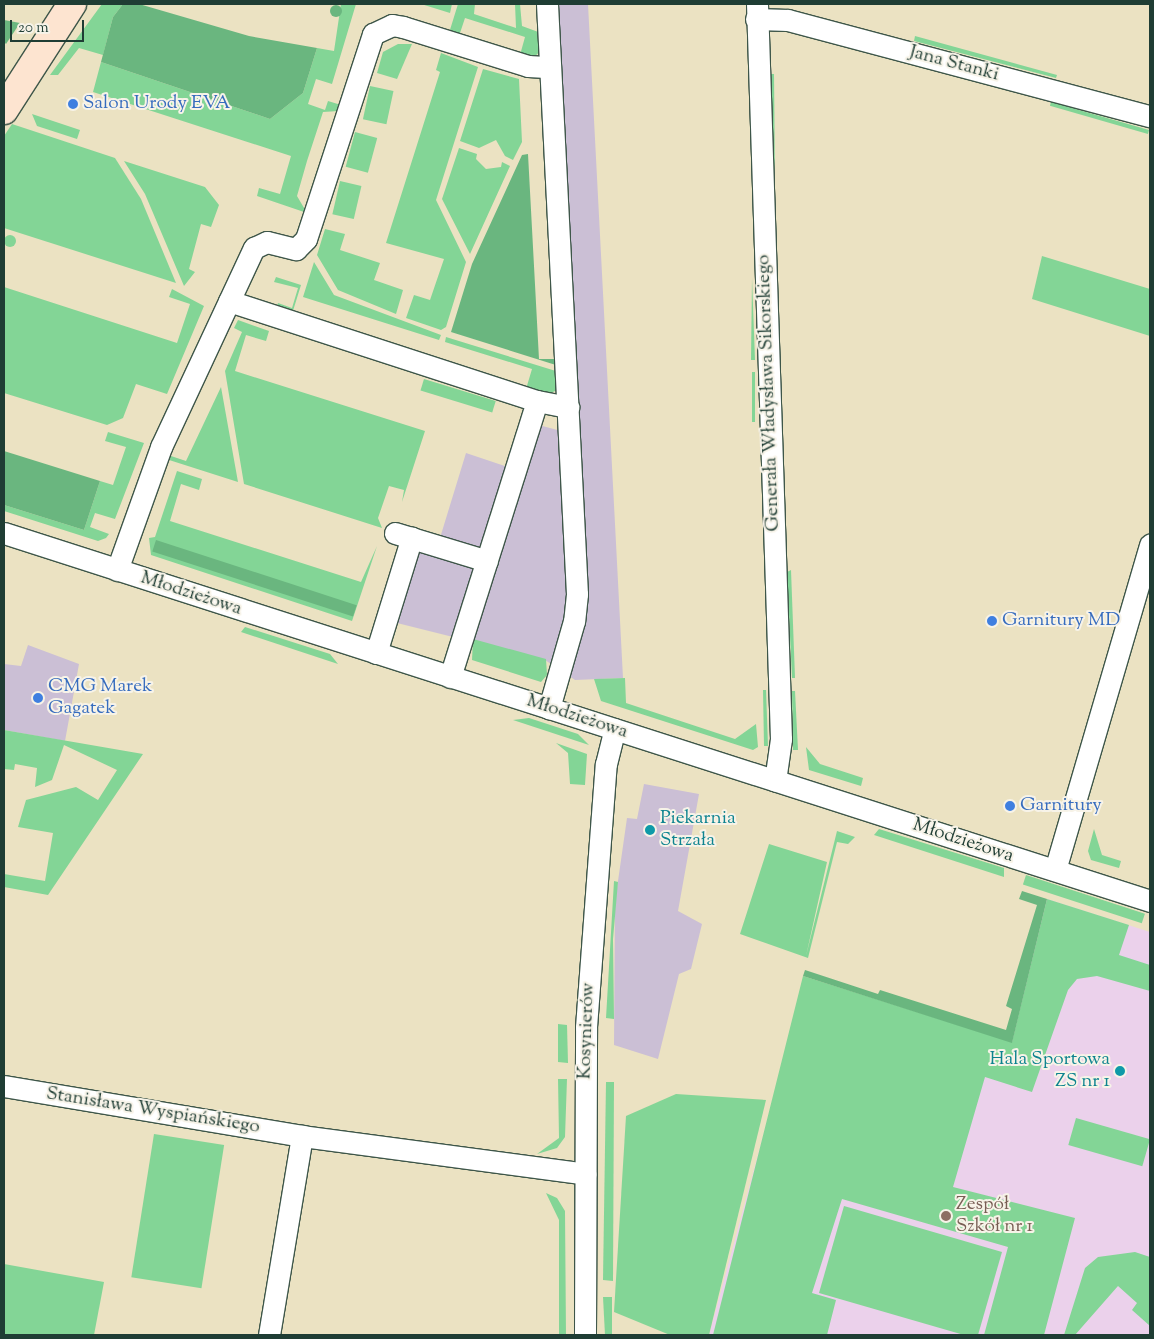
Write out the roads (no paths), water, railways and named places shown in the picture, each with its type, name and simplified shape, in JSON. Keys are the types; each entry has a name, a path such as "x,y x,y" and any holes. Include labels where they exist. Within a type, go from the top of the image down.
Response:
{"street":[{"path":"4,110 42,45 72,4"},
{"path":"547,4 577,594 574,621 550,708"},
{"name":"Jana Stanki","path":"757,11 1150,116"},
{"name":"Generała Władysława Sikorskiego","path":"757,11 781,739 775,781"},
{"path":"117,570 159,453 229,301 258,244 292,250 306,239 373,34 392,25 403,27 528,66 550,67"},
{"path":"4,80 42,45"},
{"path":"229,301 537,401 568,407"},
{"path":"450,677 537,401"},
{"name":"Młodzieżowa","path":"4,533 1150,900"},
{"path":"376,653 404,535 488,561"},
{"path":"1055,870 1150,545"},
{"name":"Kosynierów","path":"585,1335 585,1174 590,963 606,764 615,729"},
{"name":"Stanisława Wyspiańskiego","path":"4,1086 302,1136 585,1174"},
{"path":"269,1335 302,1136"}],"place":[{"name":"Salon Urody EVA","path":"73,104"},
{"name":"Garnitury MD","path":"992,621"},
{"name":"CMG Marek Gagatek","path":"38,698"},
{"name":"Garnitury","path":"1010,806"},
{"name":"Piekarnia Strzała","path":"650,830"},
{"name":"Hala Sportowa ZS nr 1","path":"1120,1071"},
{"name":"Zespół Szkół nr 1","path":"946,1216"}]}
